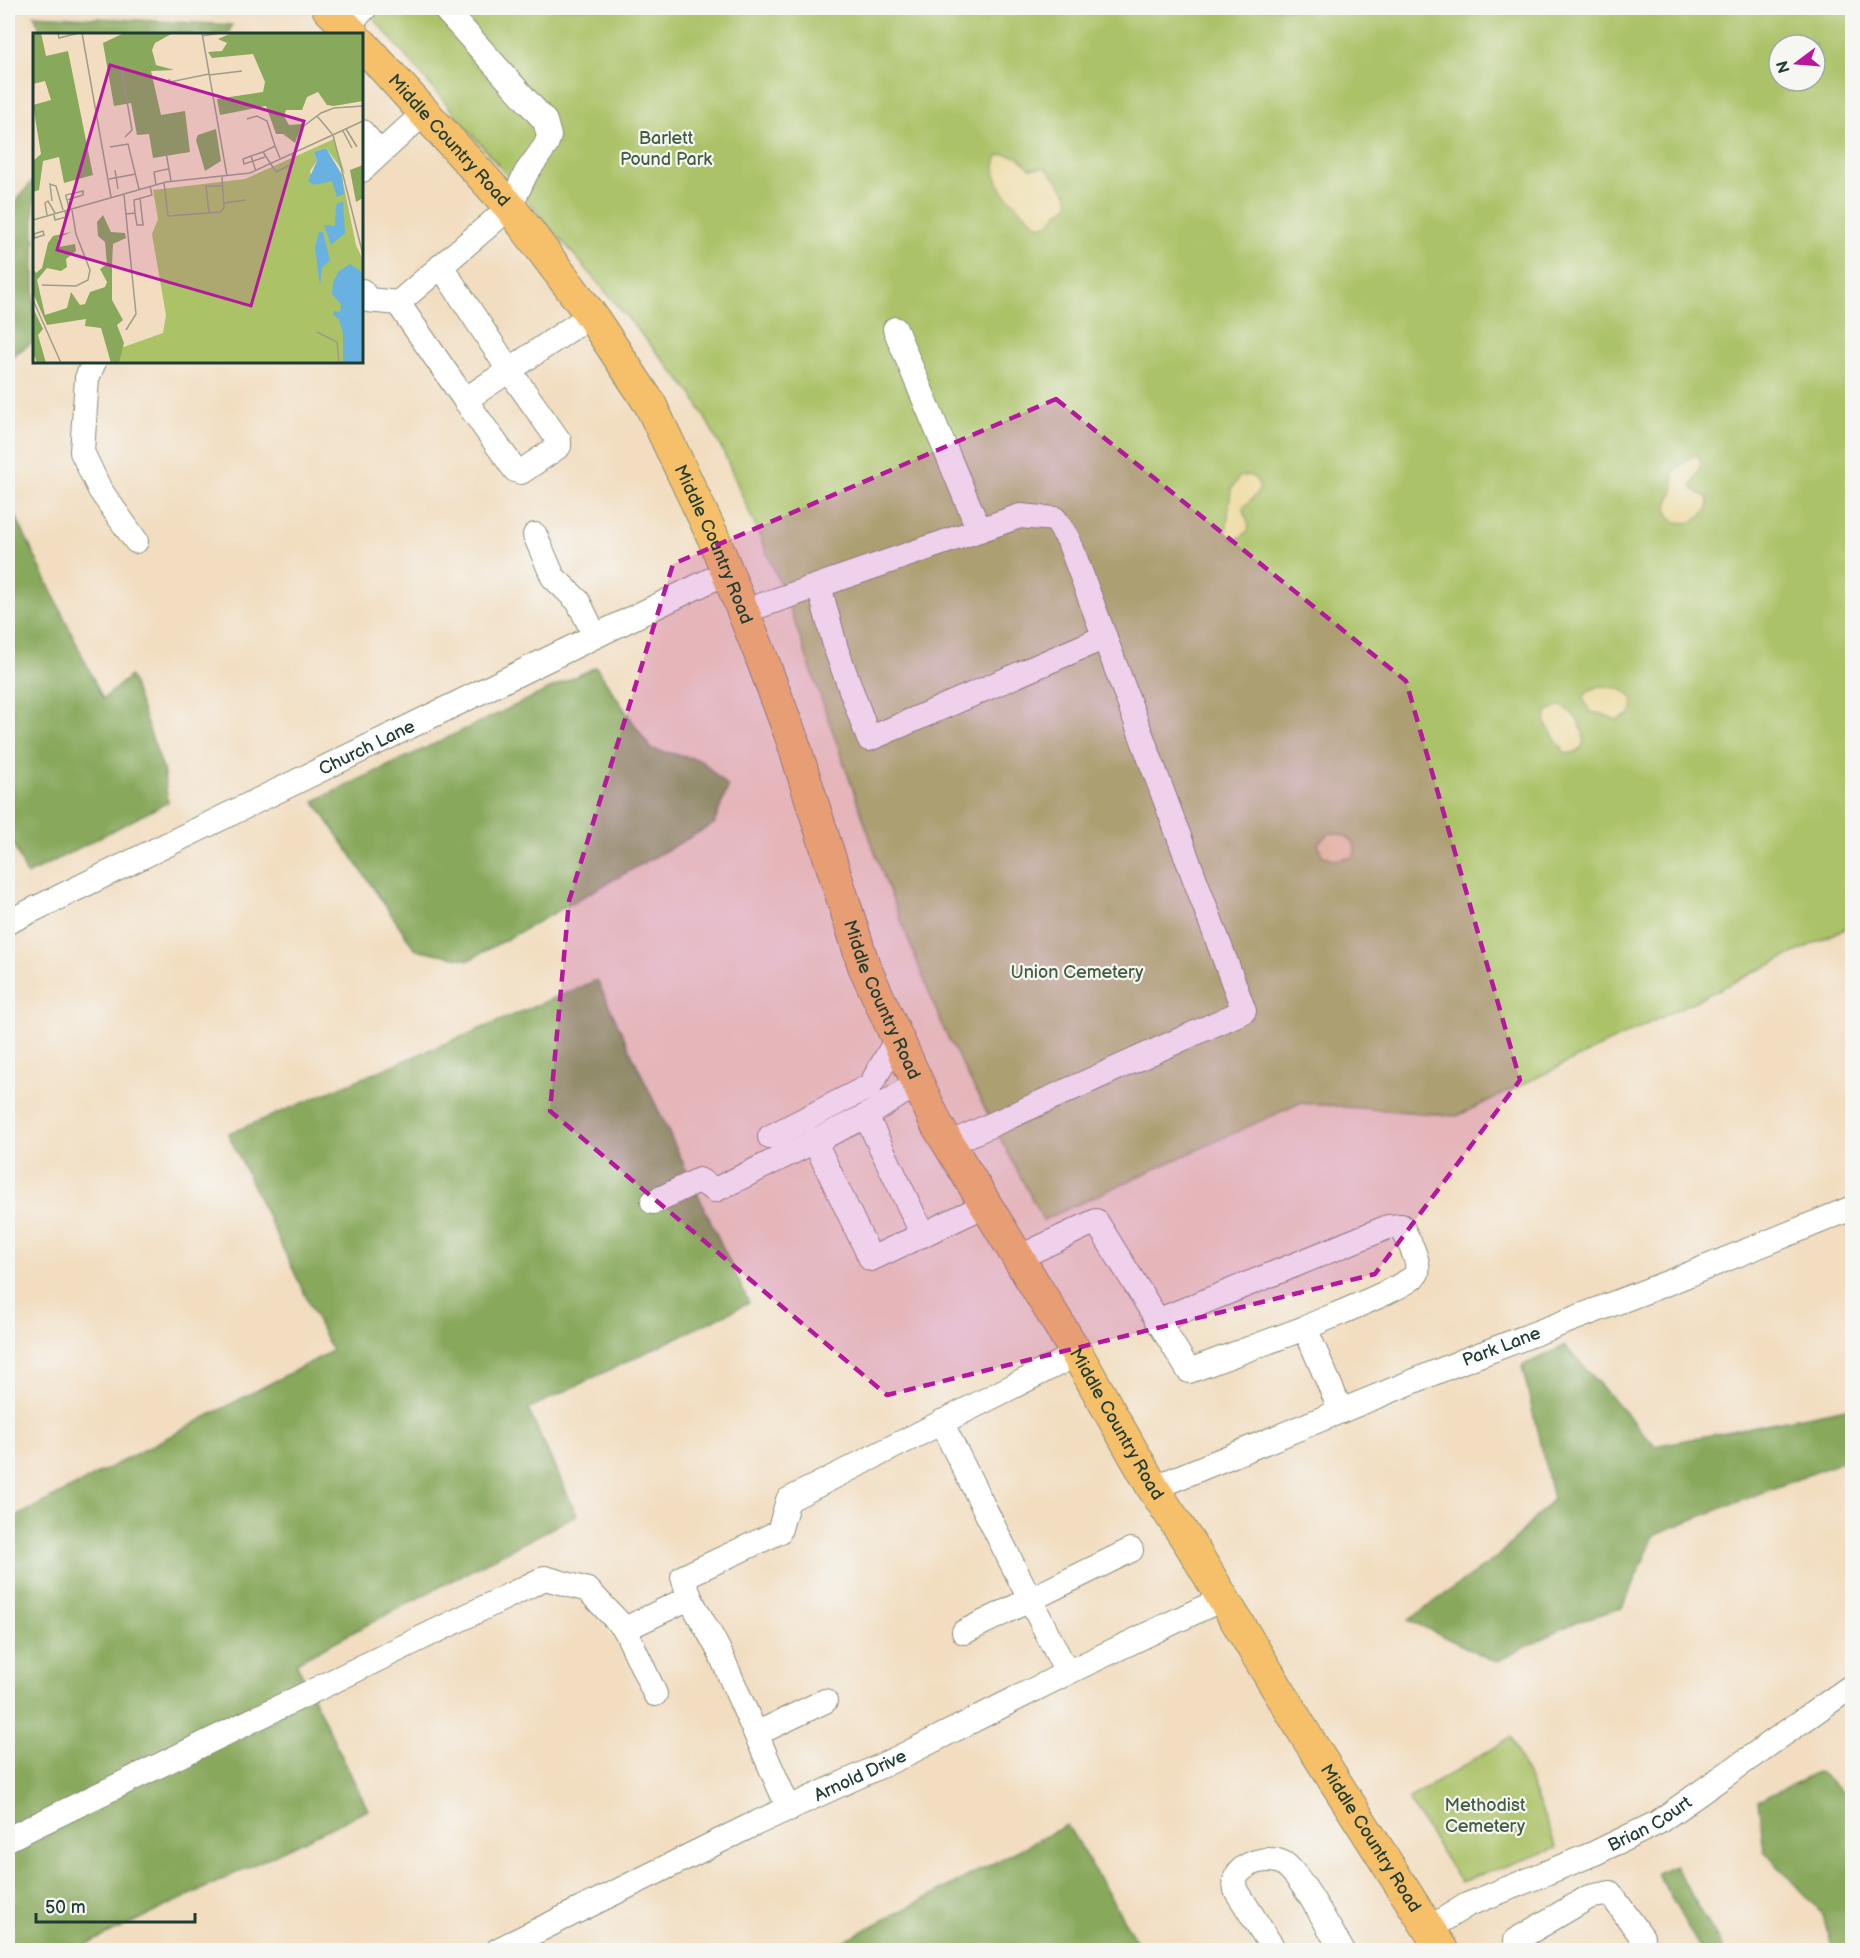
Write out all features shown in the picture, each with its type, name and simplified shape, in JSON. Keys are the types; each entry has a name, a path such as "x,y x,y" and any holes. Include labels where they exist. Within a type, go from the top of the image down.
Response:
{"main road":[{"name":"Middle Country Road","path":"363,38 510,207 591,315 650,404 714,539 792,739 864,966 937,1125 1077,1354 1153,1488 1435,1940"}],"street":[{"path":"363,292 368,300 398,303 510,207 526,172 546,145 549,136 545,121 444,8"},
{"path":"363,169 425,112"},
{"path":"363,133 380,153"},
{"path":"398,303 515,470 521,472 559,446 559,441 441,266"},
{"path":"465,400 591,315"},
{"path":"895,329 979,530"},
{"path":"94,363 87,378 82,452 100,490 136,541"},
{"path":"742,612 1020,516 1056,519 1068,538 1244,1011 949,1144"},
{"path":"536,535 553,577 578,601 595,636"},
{"name":"Church Lane","path":"8,922 727,572"},
{"path":"819,586 836,649 869,739 1105,638"},
{"path":"770,1137 870,1086 897,1039"},
{"path":"653,1202 699,1180 715,1190 866,1116 918,1083"},
{"path":"866,1116 923,1235"},
{"path":"814,1140 872,1259 986,1205"},
{"name":"Park Lane","path":"1153,1488 1462,1361 1670,1282 1852,1208"},
{"path":"1018,1258 1096,1221 1157,1321 1189,1371 1305,1328 1399,1287 1415,1278 1418,1271 1417,1262 1401,1226 1388,1227 1157,1321"},
{"path":"1305,1328 1341,1411"},
{"path":"789,1809 719,1652 688,1598 683,1577 779,1532 788,1500 1077,1354"},
{"path":"941,1422 1067,1673"},
{"path":"964,1632 1131,1550"},
{"path":"8,1839 545,1578 588,1590 625,1629 655,1694"},
{"path":"625,1629 688,1598"},
{"name":"Arnold Drive","path":"498,1950 1222,1599"},
{"name":"Brian Court","path":"1435,1940 1467,1905 1595,1853 1657,1823 1852,1686"},
{"path":"756,1734 825,1701"},
{"path":"1274,1950 1236,1890 1235,1880 1240,1871 1248,1865 1273,1860 1284,1863 1299,1881 1342,1950"},
{"path":"1523,1950 1516,1940 1590,1897 1610,1893 1642,1937"}],"highlighted area":[{"path":"1056,399 1406,681 1520,1080 1375,1274 887,1395 550,1111 569,901 673,564"}],"green space":[{"path":"365,8 1852,8 1852,925 1457,1116 1300,1103 1043,1220 944,1030 883,875 785,595 723,451 692,394"},
{"path":"34,15 232,25 228,33 42,33"},
{"path":"33,180 33,342 8,359 8,204 13,205"},
{"path":"8,500 103,699 130,676 163,769 168,802 27,875 8,832"},
{"path":"596,667 651,749 701,760 728,787 714,824 469,960 415,949 314,801"},
{"path":"597,980 749,1303 528,1409 577,1515 296,1662 368,1810 75,1950 8,1950 8,1521 332,1351 228,1134"},
{"path":"1565,1346 1655,1446 1852,1407 1852,1458 1655,1534 1622,1608 1578,1621 1496,1662 1409,1620 1501,1554 1553,1499 1522,1366"},
{"name":"Methodist Cemetery","path":"1511,1737 1557,1848 1460,1882 1408,1799"},
{"path":"1819,1772 1852,1801 1852,1950 1832,1950 1823,1915 1764,1851 1758,1801"},
{"path":"1067,1825 1142,1950 826,1950"},
{"path":"1674,1865 1724,1950 1701,1950 1657,1873"}],"sand":[{"path":"1005,154 1018,157 1030,168 1045,168 1066,192 1069,204 1050,223 1039,226 1014,204 1000,186 995,166 998,156"},
{"path":"1698,455 1700,467 1692,485 1693,489 1708,498 1709,505 1703,515 1695,520 1686,523 1678,522 1671,518 1668,511 1668,503 1674,492 1673,472 1692,456"},
{"path":"1249,475 1259,484 1259,488 1255,496 1243,508 1248,529 1235,540 1226,534 1231,489 1239,477"},
{"path":"1602,686 1621,690 1630,696 1633,707 1630,715 1617,720 1590,712 1583,698 1591,690"},
{"path":"1560,706 1575,717 1583,734 1584,742 1575,752 1565,753 1545,723 1548,711"},
{"path":"1336,833 1352,841 1355,848 1353,857 1336,860 1322,855 1318,843 1328,834"}],"park label":[{"name":"Barlett Pound Park","path":"666,148"},
{"name":"Union Cemetery","path":"1077,972"}]}
